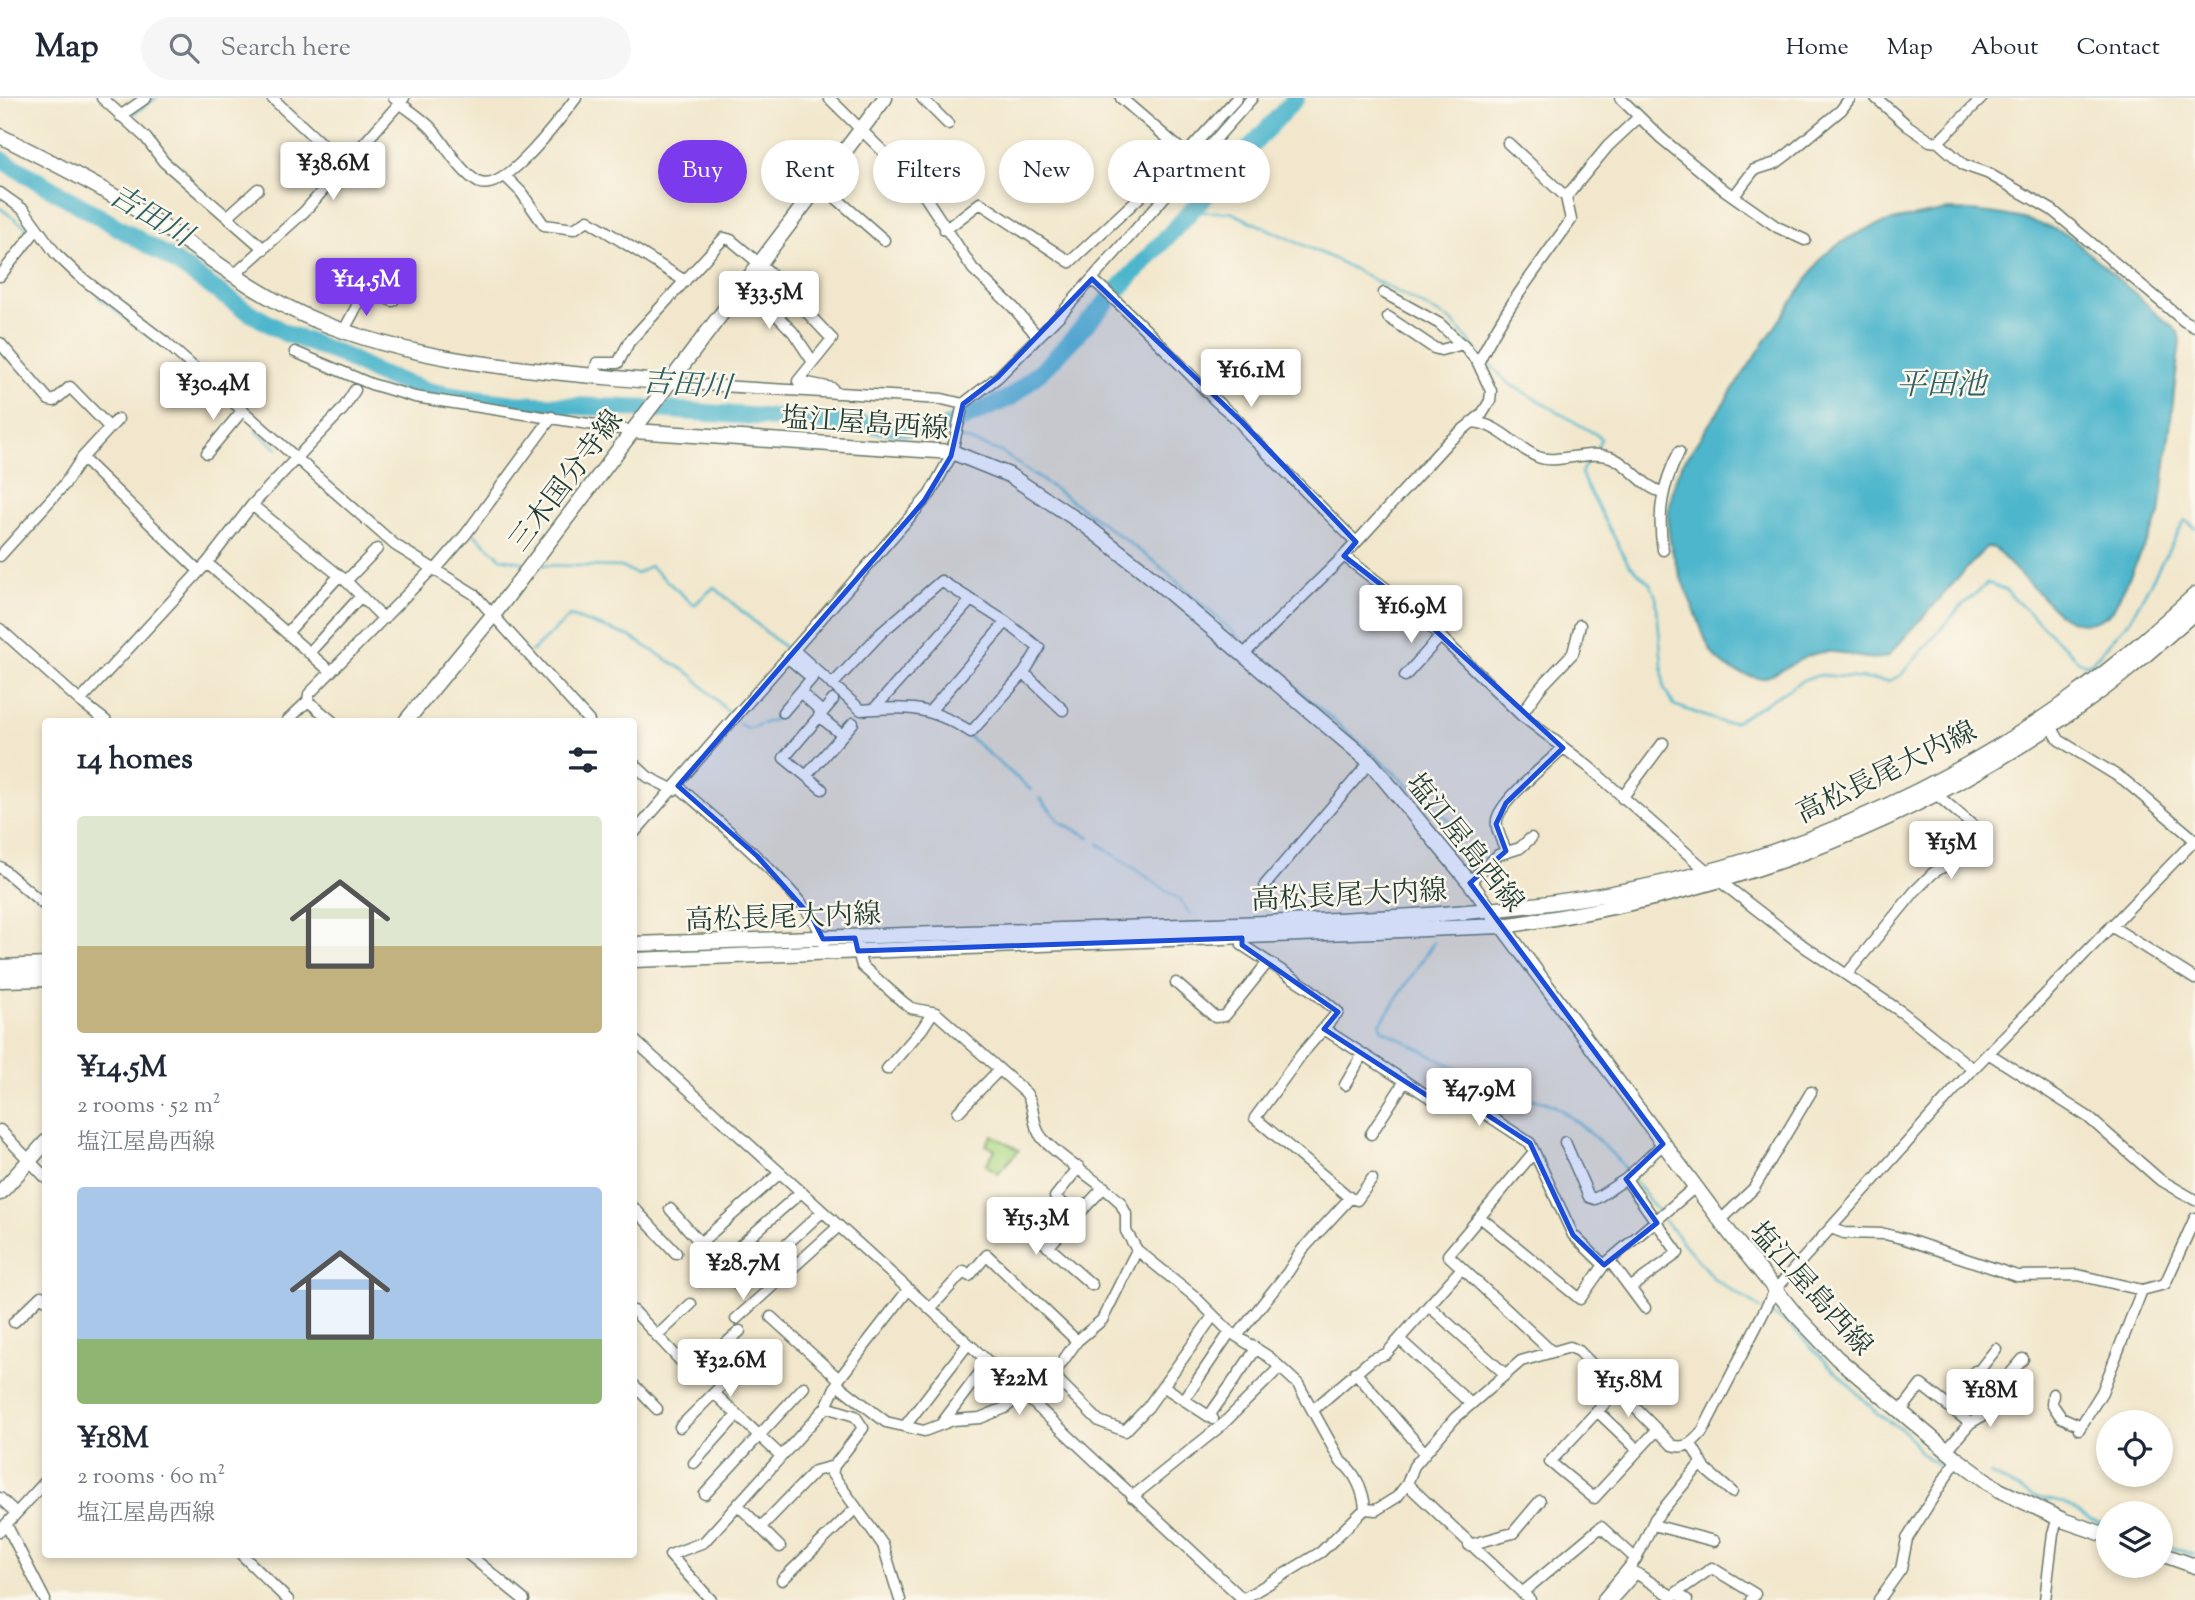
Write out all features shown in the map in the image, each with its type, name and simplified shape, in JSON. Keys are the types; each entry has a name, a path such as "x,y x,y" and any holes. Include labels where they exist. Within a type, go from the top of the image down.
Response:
{"main road":[{"name":"三木国分寺線","path":"853,140 885,98"},
{"path":"0,136 90,181 234,275 303,314 344,330 394,347 457,359 668,384"},
{"name":"三木国分寺線","path":"408,718 494,614 806,203"},
{"name":"塩江屋島西線","path":"635,429 953,448 1009,475 1071,515 1244,654 1370,762 1469,881 1720,1221 1776,1290 1838,1359 1900,1412 1950,1464 2058,1518 2096,1531"},
{"name":"高松長尾大内線","path":"856,945 1491,910 1630,890 1708,872 1782,848 1879,808 2008,739 2074,696 2195,595"},
{"name":"高松長尾大内線","path":"637,944 824,946 1242,938 1502,926 1638,904 1723,881 1883,821 1936,794 2051,726 2112,681 2195,612"},
{"name":"高松長尾大内線","path":"637,960 824,946"},
{"path":"0,967 42,965"},
{"path":"0,980 42,979"},
{"path":"0,1193 42,1146"},
{"path":"2173,1558 2195,1566"}],"street":[{"path":"102,98 123,114 164,162 264,249"},
{"path":"123,114 146,98"},
{"path":"272,98 344,165"},
{"path":"234,275 304,212 399,99 430,126 466,172 479,183 488,184 505,176 538,146 576,98"},
{"path":"829,98 919,186 945,230 973,268 1013,307 1038,337"},
{"path":"922,98 948,124"},
{"path":"934,108 943,98"},
{"path":"1121,98 1170,140"},
{"path":"1199,140 1237,98"},
{"path":"637,830 930,494 953,448 962,407 998,377 1095,282 1252,98"},
{"path":"1620,98 1734,196 1777,227 1805,240"},
{"path":"1734,196 1754,170 1782,159 1841,110 1850,98"},
{"path":"1876,98 1908,126 1930,141 1938,142 1964,165 1987,173 2052,210 2184,321 2195,327"},
{"path":"1938,142 1982,98"},
{"path":"1566,197 1608,146 1639,117"},
{"path":"1480,358 1497,323 1571,220 1566,197 1508,143"},
{"path":"505,176 521,192 544,225 573,229 587,220 685,281"},
{"path":"227,217 258,189"},
{"path":"0,193 24,210 56,254 78,275 166,343 395,545 474,594 586,718"},
{"path":"842,203 884,240"},
{"path":"945,230 980,203 1070,261 1133,203"},
{"path":"1155,211 1159,203"},
{"path":"0,276 37,229"},
{"path":"594,375 597,363 618,363 629,342 723,238 731,240 759,264 832,339 798,381 832,388 835,393"},
{"path":"1095,282 1214,399 1242,422 1248,433 1356,542"},
{"path":"745,283 793,332 813,362"},
{"path":"344,330 365,292 393,301"},
{"path":"1244,654 1344,556 1448,442 1482,414 1490,401 1491,391 1480,358 1440,324 1384,293"},
{"path":"1399,303 1386,319 1434,348 1441,350 1460,343"},
{"path":"0,344 49,400 54,401 70,387 114,424 0,556"},
{"path":"793,355 802,346"},
{"path":"295,352 371,384 415,397 496,412 635,429"},
{"path":"668,384 942,399 962,407"},
{"path":"80,701 203,567 252,505 342,408 355,390"},
{"path":"207,453 226,438 242,411"},
{"path":"290,718 307,701 309,694 430,571 436,569 466,534 552,417"},
{"path":"1471,422 1486,422 1539,458 1589,455 1616,459 1653,490 1662,492"},
{"path":"1663,550 1658,520 1662,492 1679,452"},
{"path":"82,458 203,567 331,672"},
{"path":"252,505 343,579 384,619"},
{"path":"287,634 377,549"},
{"path":"1344,556 1410,607 1521,715 1589,766 1708,872 1723,881 1770,922 1903,1013 1973,1069"},
{"path":"792,654 832,684 860,710 906,707 931,710 971,732 1024,673 1039,648 1006,622 941,581 881,633 832,684"},
{"path":"309,653 361,596"},
{"path":"874,709 971,600"},
{"path":"931,710 1006,622"},
{"path":"1521,715 1540,688 1573,653 1580,625"},
{"path":"0,629 102,718"},
{"path":"1405,676 1441,636"},
{"path":"783,712 812,678 792,654"},
{"path":"1024,673 1063,710"},
{"path":"800,692 842,735"},
{"path":"822,789 784,758 833,700"},
{"path":"307,701 328,718"},
{"path":"806,776 853,723"},
{"path":"1364,1509 1376,1510 1387,1504 1407,1484 1413,1466 1470,1403 1521,1361 1570,1347 1579,1352 1672,1445 1679,1448 1692,1444 1702,1432 1776,1290 1973,1069 2194,842 2124,780 2059,740 2051,726"},
{"path":"1622,798 1663,743"},
{"path":"1506,851 1496,824 1497,816 1506,803 1563,748"},
{"path":"1265,886 1370,762"},
{"path":"637,767 648,777 676,788 757,856 813,919 824,946"},
{"path":"1847,974 1915,891 1933,873 1951,862 1979,831 1936,794"},
{"path":"1469,881 1506,851 1520,848 1531,838"},
{"path":"0,867 42,903"},
{"path":"2111,926 2195,979"},
{"path":"1242,938 1242,945 1338,1012 1301,1055 1255,1118 1350,1198 1357,1200 1373,1179"},
{"path":"637,1043 1023,1394 1244,1600 1321,1552 1364,1509 1364,1496 1347,1466 1340,1462 1298,1384 1280,1367 1233,1334 1138,1250 1129,1240 1126,1214 1120,1202 1041,1137 1034,1121 1033,1103 1026,1093 933,1012 911,1008 903,1002 862,966 856,945"},
{"path":"1176,982 1215,1017 1225,1016 1268,962"},
{"path":"887,1069 922,1029 933,1012"},
{"path":"1324,1030 1437,1102 1446,1088 1530,1143 1573,1235 1607,1263 1645,1308"},
{"path":"1988,1053 2088,1117 2159,1179 2195,1200"},
{"path":"1345,1085 1363,1055"},
{"path":"958,1112 998,1071"},
{"path":"1371,1134 1405,1081"},
{"path":"1720,1221 1754,1188 1811,1093"},
{"path":"0,1130 42,1174"},
{"path":"1565,1142 1589,1197 1595,1199 1629,1176 1663,1144"},
{"path":"1534,1152 1448,1255 1552,1352"},
{"path":"1077,1215 1055,1197 1079,1167"},
{"path":"700,1243 780,1173"},
{"path":"1629,1176 1661,1219 1678,1253 1630,1288"},
{"path":"1048,1247 1104,1187"},
{"path":"1480,1217 1580,1299 1607,1263 1695,1187"},
{"path":"700,1281 801,1192"},
{"path":"1185,1400 1233,1334 1288,1272 1302,1250 1350,1198"},
{"path":"1001,1205 1092,1285"},
{"path":"670,1209 740,1287 822,1212"},
{"path":"637,1211 676,1253"},
{"path":"1831,1228 1844,1233 1905,1239 2017,1276 2078,1275 2142,1290 2165,1284 2195,1218"},
{"path":"736,1319 839,1226"},
{"path":"771,1317 886,1422 924,1431 953,1420 980,1418 1005,1408 1042,1377 1055,1372 1077,1341 1102,1320 1138,1250"},
{"path":"930,1309 964,1271 969,1276 987,1255 1077,1341"},
{"path":"1313,1410 1355,1372 1372,1359 1386,1353 1462,1268"},
{"path":"711,1600 670,1555 704,1542 826,1407 838,1381 908,1290"},
{"path":"2053,1394 2052,1404 2061,1417 2080,1428 2102,1392 2142,1290"},
{"path":"14,1322 42,1297"},
{"path":"657,1336 691,1304"},
{"path":"1429,1306 1505,1374"},
{"path":"637,1314 692,1373 740,1331"},
{"path":"1055,1372 1059,1381 1099,1421 1125,1431 1148,1407 1213,1316"},
{"path":"1399,1339 1470,1403"},
{"path":"905,1426 968,1344"},
{"path":"680,1427 758,1349"},
{"path":"1209,1416 1255,1349"},
{"path":"1879,1600 1901,1569 1907,1539 1970,1423 2000,1406 2003,1394 1976,1372 1996,1349"},
{"path":"1997,1389 2023,1359"},
{"path":"940,1425 988,1362"},
{"path":"1132,1497 1222,1425 1280,1367"},
{"path":"1355,1372 1425,1453"},
{"path":"1900,1412 1922,1385 1970,1423"},
{"path":"1163,1386 1222,1425"},
{"path":"705,1494 804,1387"},
{"path":"637,1388 657,1409"},
{"path":"1617,1390 1550,1462 1594,1498 1657,1430"},
{"path":"714,1393 781,1456"},
{"path":"826,1407 855,1416 863,1428 834,1466 832,1474 883,1545 900,1600"},
{"path":"1597,1412 1639,1450"},
{"path":"694,1463 737,1415"},
{"path":"1692,1444 1701,1463 1732,1492"},
{"path":"1602,1600 1636,1559 1653,1525 1701,1463"},
{"path":"761,1527 815,1471 834,1466"},
{"path":"1407,1484 1526,1597 1601,1527 1636,1559"},
{"path":"42,1485 3,1527 45,1600"},
{"path":"0,1498 16,1513"},
{"path":"1469,1545 1513,1533 1540,1501"},
{"path":"738,1504 780,1546"},
{"path":"782,1580 856,1508"},
{"path":"2045,1600 2053,1533 2058,1518"},
{"path":"1653,1525 1714,1541"},
{"path":"245,1558 288,1600"},
{"path":"473,1558 524,1600"},
{"path":"1673,1597 1712,1568 1755,1594 1751,1600"},
{"path":"1612,1600 1636,1573 1673,1597 1687,1600"}],"highlighted area":[{"path":"1092,279 1242,422 1356,542 1344,556 1410,607 1563,748 1506,803 1496,824 1506,851 1470,883 1663,1144 1626,1179 1657,1223 1604,1265 1573,1235 1530,1143 1446,1088 1437,1102 1324,1029 1338,1012 1242,945 1242,938 858,951 855,938 823,939 813,919 757,856 678,786 924,501 951,456 963,404 998,377"}],"green space":[{"path":"992,1135 1019,1150 998,1173 986,1165 995,1150 986,1145"}],"water":[{"name":"平田池","path":"1949,210 2012,216 2042,224 2071,237 2178,332 2180,341 2160,515 2113,610 2094,622 2080,623 2059,614 1994,548 1986,547 1888,656 1865,658 1825,652 1806,657 1764,678 1732,670 1719,661 1708,645 1674,558 1668,524 1669,506 1681,466 1823,256 1867,229"}],"waterway":[{"path":"129,117 156,98"},
{"name":"吉田川","path":"0,159 167,256 242,308 285,333 340,354 378,374 428,391 516,404 655,409 939,430 1011,397 1051,362 1296,98"},
{"path":"0,208 30,230"},
{"path":"1189,212 1230,212 1334,259 1451,320 1479,353"},
{"path":"98,297 156,342"},
{"path":"1484,358 1508,383 1597,435 1601,439 1595,451"},
{"path":"939,430 953,434"},
{"path":"256,431 278,449"},
{"path":"959,437 1001,452 1079,506 1155,562 1241,639"},
{"path":"1588,459 1581,473 1586,485 1628,563 1650,584 1656,596 1664,688 1674,705 1724,723 1735,722 1805,679 1821,675 1889,681 1901,675 1961,606 1988,583 2005,590 2078,660 2085,664 2092,662 2130,620 2185,520 2195,528"},
{"path":"473,533 501,558 526,563"},
{"path":"539,565 621,567 637,574 650,566 694,605 714,587 787,650"},
{"path":"531,652 570,616 629,636 692,675 730,714"},
{"path":"1260,657 1450,821 1462,855"},
{"path":"840,706 858,717 885,714"},
{"path":"739,723 747,729 781,717"},
{"path":"967,735 1031,790"},
{"path":"1040,798 1061,823 1090,837"},
{"path":"1099,844 1180,900 1190,914"},
{"path":"1434,942 1380,1024 1381,1029 1501,1091 1542,1101 1557,1108 1591,1134 1628,1173"},
{"path":"1632,1178 1660,1214"},
{"path":"1664,1220 1714,1279 1761,1309"},
{"path":"1767,1312 1787,1323 1879,1415 1907,1433 1920,1452 1946,1472"},
{"path":"1952,1474 1972,1481"},
{"path":"1990,1474 2034,1497 2065,1503 2096,1522"},
{"path":"2173,1548 2195,1555"}]}
